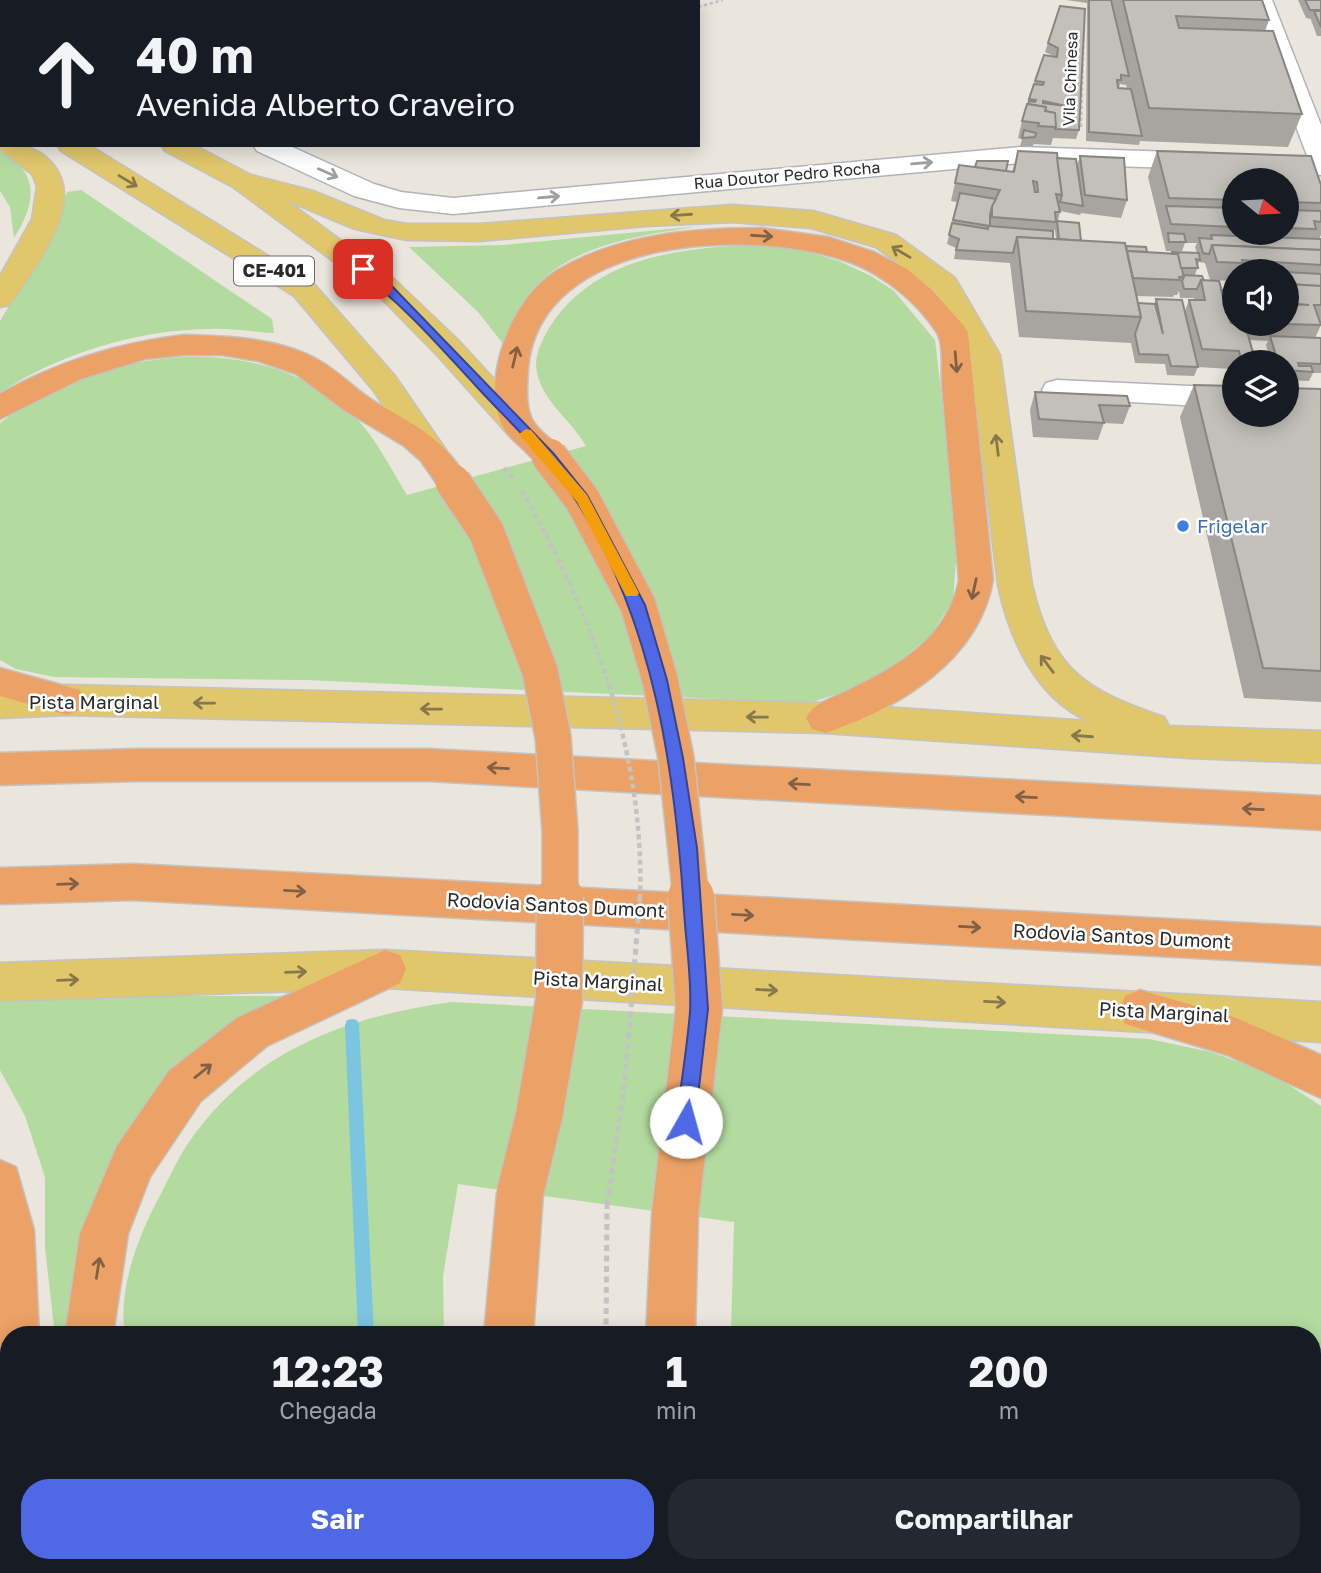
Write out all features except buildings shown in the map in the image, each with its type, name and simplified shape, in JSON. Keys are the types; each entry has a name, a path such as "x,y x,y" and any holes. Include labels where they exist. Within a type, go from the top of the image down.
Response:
{"highway":[{"path":"517,424 510,390 514,356 529,317 545,295 565,278 617,254 690,237 727,234 796,239 863,258 897,275 922,297 953,333 976,580 968,612 948,642 897,683 825,718"},
{"path":"0,408 70,370 134,352 208,343 259,349 302,364 356,404 430,450"},
{"name":"CE-401","path":"517,424 549,456 582,499 638,605 660,680 676,758 688,848 699,1009 676,1214 670,1326"},
{"name":"CE-401","path":"430,450 486,531 540,671 553,737 560,831 559,1000 539,1116 520,1193 509,1326"},
{"path":"0,682 68,700"},
{"path":"0,769 137,765 429,765 1321,813"},
{"name":"Rodovia Santos Dumont","path":"0,886 133,882 1321,946"},
{"path":"90,1326 104,1234 133,1162 185,1086 252,1031 385,970"},
{"path":"1140,1010 1234,1037 1321,1077"},
{"path":"0,1183 10,1230 14,1326"}],"main road":[{"path":"0,298 50,211 52,189 44,171 14,147"},
{"name":"CE-401","path":"73,147 304,290 384,383 430,450"},
{"name":"CE-401","path":"178,147 242,181 385,285 447,347 517,424"},
{"path":"242,181 304,197 367,226 406,232 459,234 736,212 822,220 861,232 889,245 939,278 974,322 985,355 1020,611 1041,656 1055,674 1089,705 1189,743"},
{"name":"Pista Marginal","path":"0,704 68,700 825,718 1189,743 1321,747"},
{"name":"Pista Marginal","path":"0,982 385,970 1321,1022"}],"street":[{"path":"1260,0 1321,159"},
{"name":"Rua Doutor Pedro Rocha","path":"269,147 364,190 399,200 453,206 974,158 1080,156 1321,167"},
{"path":"1057,390 1222,397"}],"path":[{"path":"700,7 723,0"},
{"name":"Vila Chinesa","path":"1080,156 1084,11"},
{"path":"505,468 524,496 566,572 613,691 629,756 640,842 640,929 619,1139 607,1205 606,1326"}],"green space":[{"path":"0,150 23,169 31,190 27,213 14,238 10,207 0,191"},
{"path":"81,190 272,319 274,333 182,330 127,339 100,346 48,366 0,393 0,321 42,251 67,192"},
{"path":"701,226 631,238 585,253 563,264 544,278 528,295 517,313 504,345 478,312 409,247 504,245"},
{"path":"752,245 792,247 839,261 871,276 894,291 935,340 958,534 953,600 930,636 885,673 850,690 809,703 306,680 54,677 16,669 0,660 0,423 40,397 85,377 132,364 181,357 229,359 276,369 319,389 357,419 378,446 407,495 586,446 549,398 538,377 536,365 546,334 569,302 614,271 640,261 696,249"},
{"path":"0,996 285,996 80,1250 66,1326 54,1326 45,1248 45,1177 25,1116 0,1070"},
{"path":"452,1002 1149,1039 1211,1052 1272,1074 1321,1106 1321,1326 731,1326 734,1222 458,1184 443,1276 444,1326 124,1326 126,1284 142,1234 180,1157 214,1110 272,1061 305,1043 339,1028 413,1008"}],"waterway":[{"path":"352,1025 366,1326"}],"slow traffic":[{"path":"526,434 549,456 582,499 632,593"}],"place":[{"name":"Frigelar","path":"1183,526"}],"route":[{"path":"363,269 385,285 447,347 549,456 582,499 638,605 660,680 676,758 688,848 699,1009 686,1122"}]}
